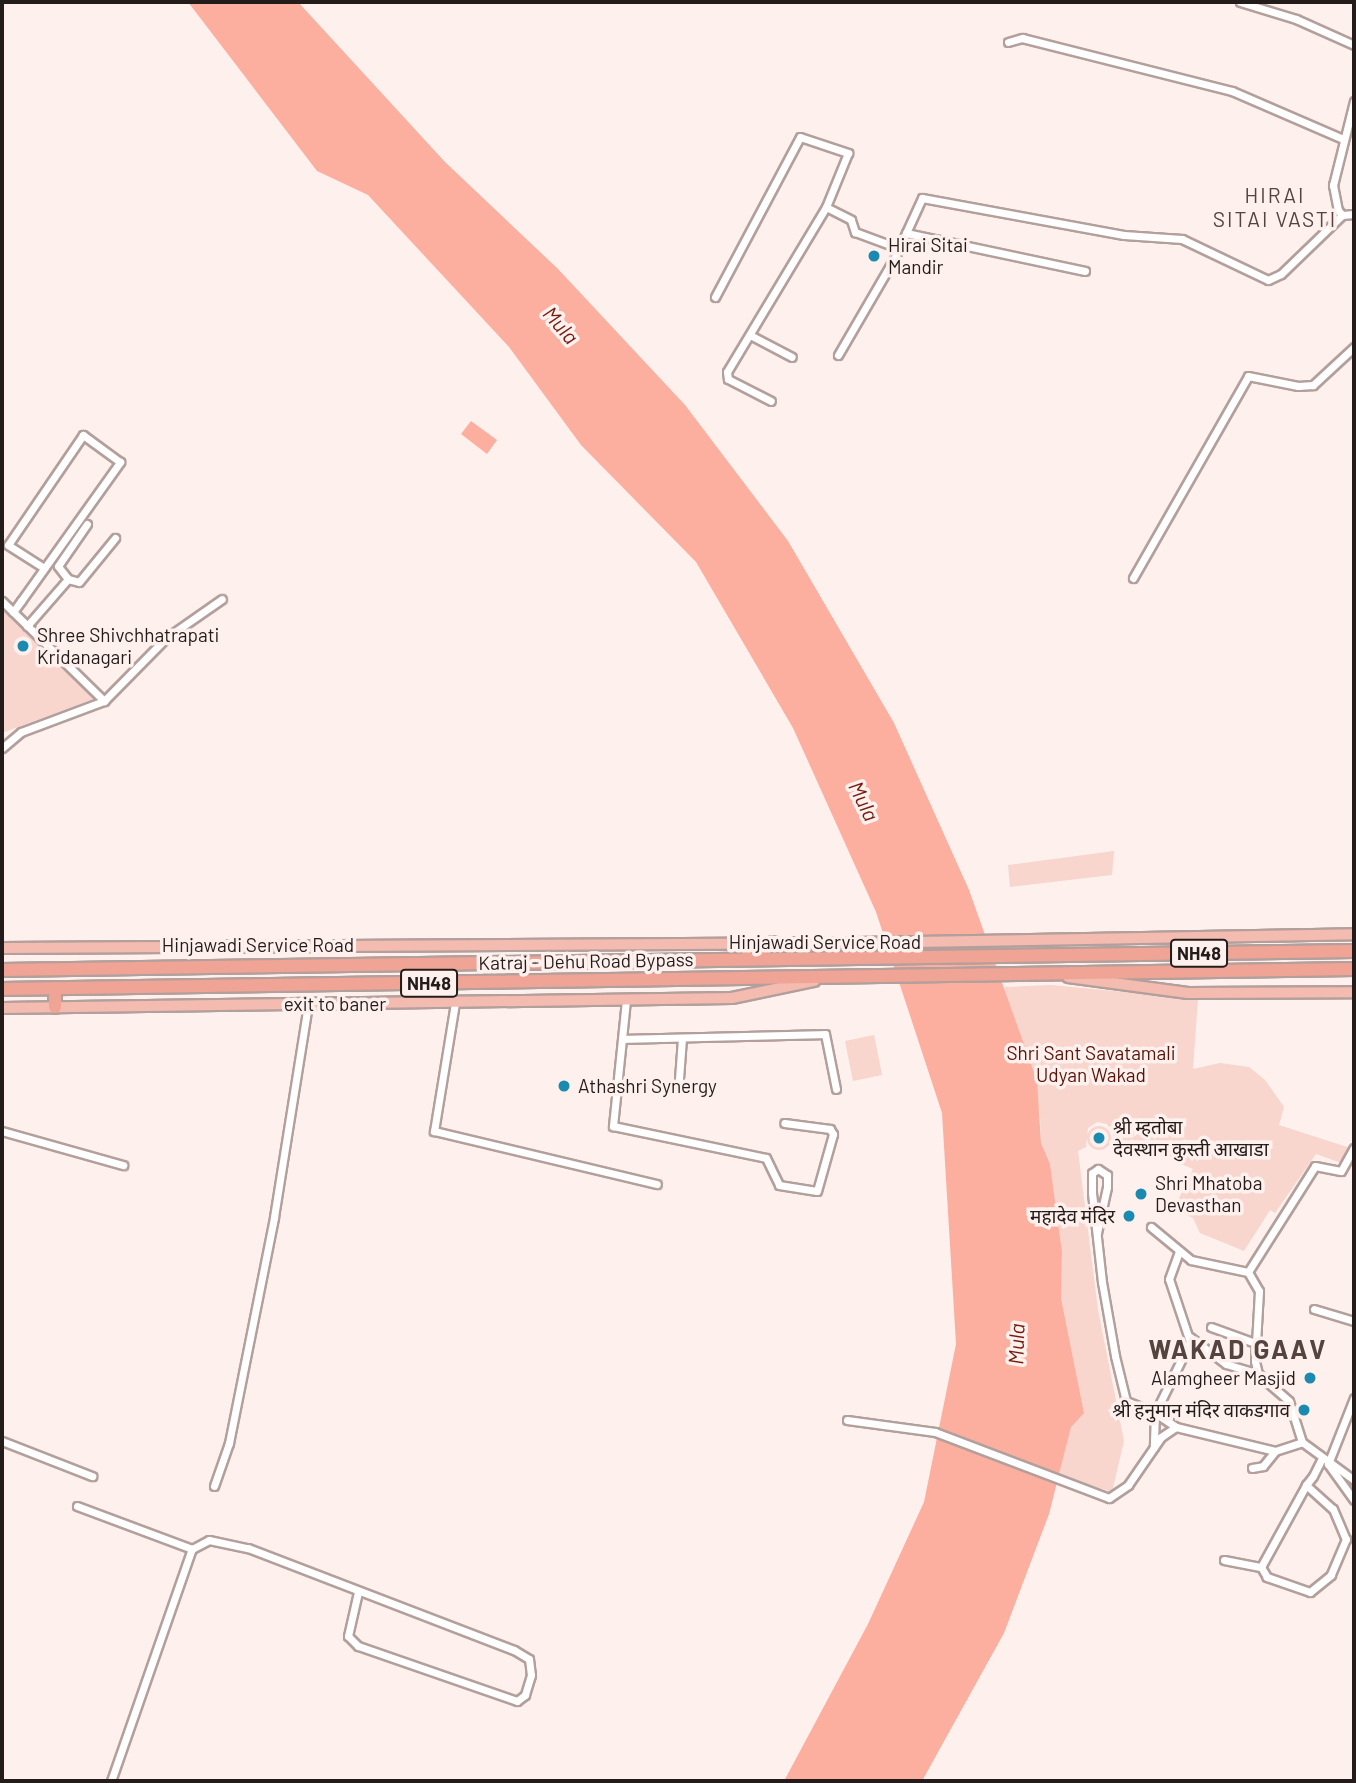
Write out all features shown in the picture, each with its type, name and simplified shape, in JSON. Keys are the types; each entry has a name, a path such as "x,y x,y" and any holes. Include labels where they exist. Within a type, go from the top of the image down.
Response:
{"highway":[{"path":"743,960 773,943"},
{"name":"Katraj - Dehu Road Bypass","path":"2,970 1354,951"},
{"name":"NH48","path":"1048,974 1354,969"},
{"name":"Katraj - Dehu Road Bypass","path":"2,989 1048,974"},
{"path":"55,988 55,1007"}],"main road":[{"name":"Hinjawadi Service Road","path":"2,948 857,943 1354,934"},
{"path":"1048,974 1188,993 1354,992"},
{"name":"exit to baner","path":"2,1007 732,998 834,976"}],"street":[{"path":"1240,2 1296,19 1354,45"},
{"path":"1008,42 1022,38 1232,91 1343,139"},
{"path":"1340,213 1334,172 1354,102"},
{"path":"715,296 800,137 848,153 826,207 726,377 771,401"},
{"path":"838,355 906,233 918,200 927,197 1124,235 1182,239 1268,280 1282,274 1340,213"},
{"path":"826,207 851,220 855,232 898,248"},
{"path":"1340,213 1354,214"},
{"path":"906,233 1086,271"},
{"path":"750,335 792,357"},
{"path":"1133,578 1248,376 1298,386 1313,385 1354,346"},
{"path":"13,612 120,462 83,435 8,545 44,568"},
{"path":"87,524 58,566 68,579 79,582 115,538"},
{"path":"27,626 68,579"},
{"path":"2,748 21,732 104,701 166,638 222,599"},
{"path":"2,601 104,701"},
{"path":"626,1000 612,1123 618,1129 766,1158 779,1185 817,1191 833,1134 830,1129 784,1123"},
{"path":"455,1003 434,1131 657,1184"},
{"path":"214,1486 229,1444 269,1243 308,1004"},
{"path":"623,1039 825,1034 836,1090"},
{"path":"678,1079 682,1038"},
{"path":"2,1131 123,1165"},
{"path":"1248,1272 1315,1166 1341,1171 1354,1148"},
{"path":"1097,1233 1107,1187 1107,1175 1098,1169 1092,1173 1097,1233 1124,1397 1143,1411 1155,1413 1176,1427 1275,1451 1302,1442"},
{"path":"1151,1227 1198,1263 1248,1272 1259,1291 1255,1343 1258,1374"},
{"path":"1179,1251 1169,1279 1176,1310 1190,1338 1226,1364 1258,1374 1289,1401 1302,1442 1324,1462 1354,1500"},
{"path":"1314,1309 1354,1321"},
{"path":"1211,1327 1255,1343"},
{"path":"1154,1448 1155,1413 1190,1338"},
{"path":"1261,1567 1306,1486 1324,1462 1354,1398"},
{"path":"847,1420 935,1432 1102,1498 1116,1496 1154,1448 1176,1427"},
{"path":"2,1441 92,1476"},
{"path":"1252,1468 1263,1466 1275,1451"},
{"path":"1324,1462 1345,1469 1354,1480"},
{"path":"1224,1560 1261,1567 1267,1577 1310,1592 1331,1575 1346,1539 1333,1509 1306,1486"},
{"path":"77,1506 192,1549"},
{"path":"111,1781 192,1549 209,1540 248,1548 529,1659 525,1695 517,1701 358,1646 348,1636 358,1592"}],"green space":[{"name":"Shree Shivchhatrapati Kridanagari","path":"2,608 87,684 98,688 96,698 2,733"},
{"path":"1114,851 1112,875 1010,887 1008,865"},
{"name":"Shri Sant Savatamali Udyan Wakad","path":"1051,985 1198,999 1193,1069 1220,1063 1249,1067 1265,1080 1284,1107 1279,1125 1350,1148 1344,1164 1316,1154 1275,1213 1270,1210 1244,1251 1200,1233 1193,1218 1174,1209 1193,1169 1114,1136 1107,1124 1097,1122 1088,1128 1086,1147 1078,1151 1098,1310 1124,1441 1112,1492 1059,1475 1071,1426 1084,1413 1061,1297 1062,1252 1050,1164 1041,1143 1040,1112 1004,987"},
{"path":"874,1035 882,1075 853,1081 845,1041"},
{"name":"श्री म्हतोबा देवस्थान कुस्ती आखाडा","path":"1099,1126 1108,1129 1111,1138 1108,1147 1099,1150 1090,1147 1087,1138 1090,1129"}],"water":[{"name":"Mula","path":"188,2 298,2 445,162 558,269 685,405 788,541 894,723 969,890 1037,1081 1041,1143 1050,1164 1062,1252 1061,1298 1084,1413 1071,1427 1049,1514 1004,1633 922,1781 784,1781 868,1624 924,1502 956,1344 942,1113 876,912 793,728 696,562 581,445 509,347 368,195 317,171"},
{"path":"471,421 497,440 487,454 461,434"}],"place":[{"name":"Hirai Sitai Mandir","path":"874,256"},
{"name":"Shree Shivchhatrapati Kridanagari","path":"23,646"},
{"name":"Athashri Synergy","path":"564,1086"},
{"name":"श्री म्हतोबा देवस्थान कुस्ती आखाडा","path":"1099,1138"},
{"name":"Shri Mhatoba Devasthan","path":"1141,1194"},
{"name":"महादेव मंदिर","path":"1129,1216"},
{"name":"Alamgheer Masjid","path":"1310,1378"},
{"name":"श्री हनुमान मंदिर वाकडगाव","path":"1304,1410"}],"district":[{"name":"HIRAI SITAI VASTI","path":"1275,207"},
{"name":"WAKAD GAAV","path":"1238,1349"}]}
